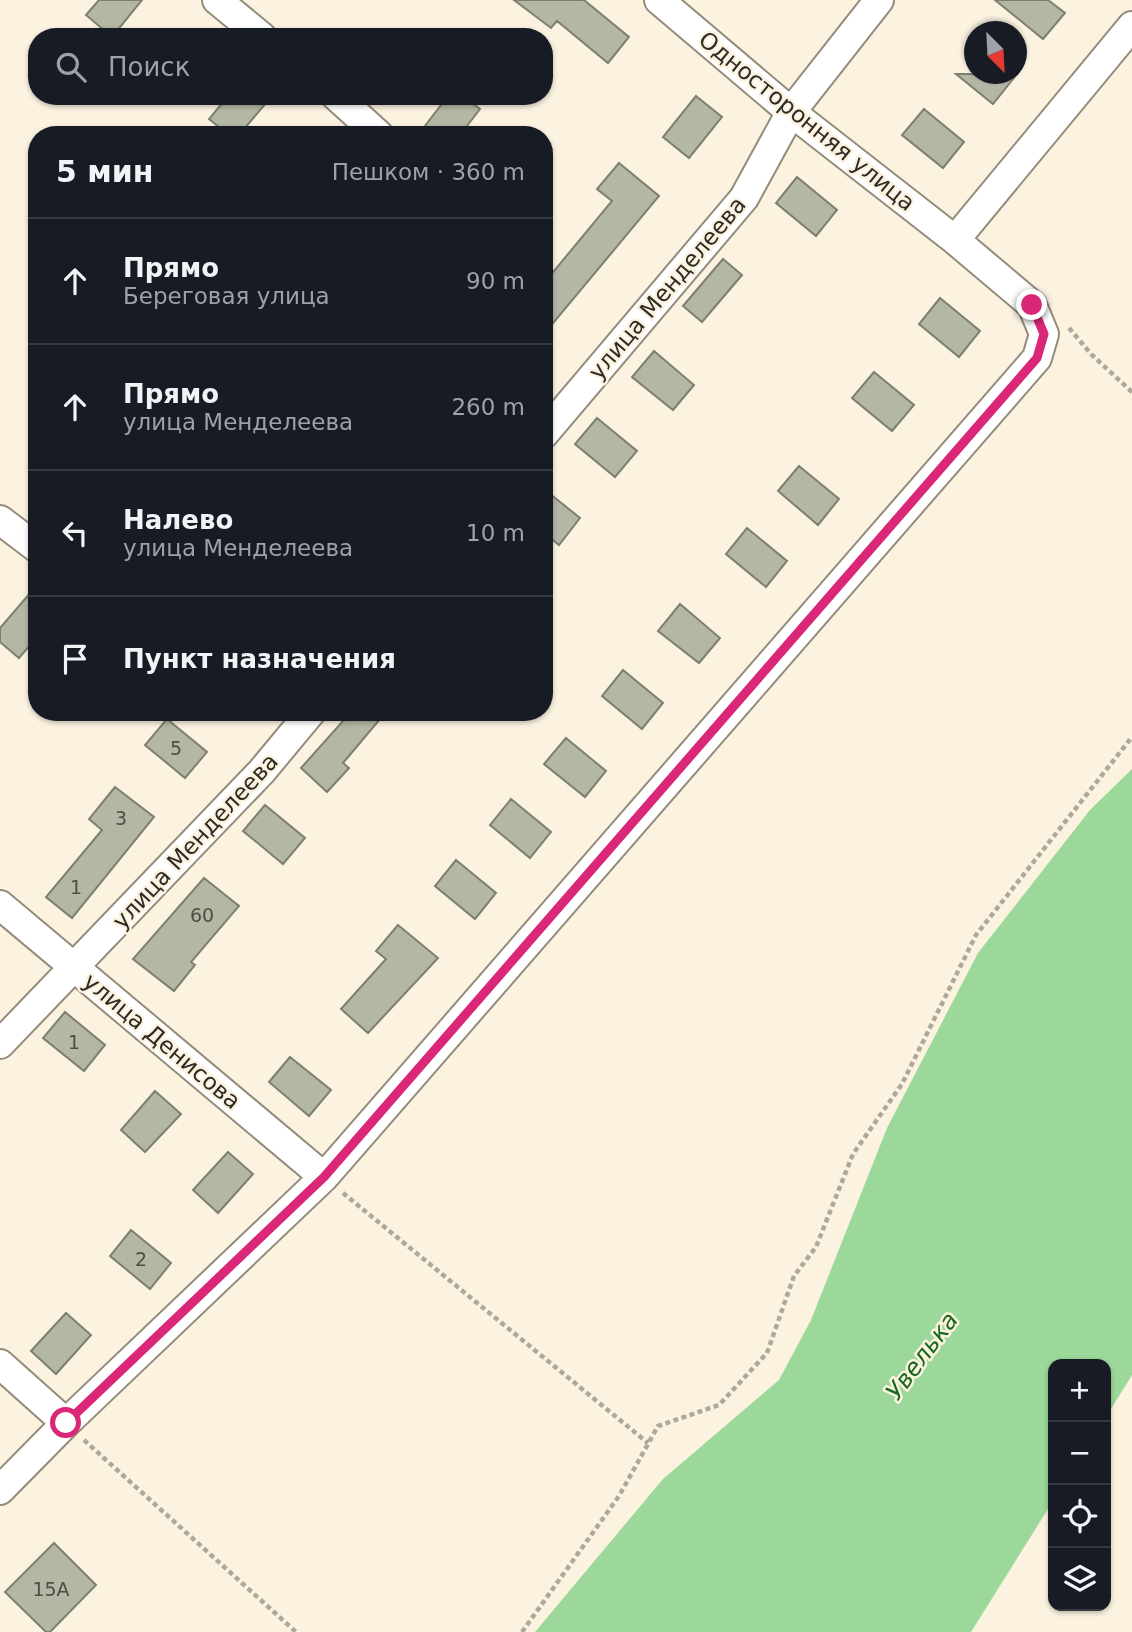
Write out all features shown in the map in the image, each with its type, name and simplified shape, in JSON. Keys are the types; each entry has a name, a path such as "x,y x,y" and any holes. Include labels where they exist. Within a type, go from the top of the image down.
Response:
{"street":[{"path":"217,0 251,28"},
{"name":"Односторонняя улица","path":"659,0 791,112 956,240"},
{"name":"улица Менделеева","path":"553,423 744,198 791,112 879,0"},
{"path":"0,1490 66,1423 324,1177 1037,358 1044,334 1032,305 956,240 1132,26"},
{"path":"346,105 369,126"},
{"path":"0,520 28,541"},
{"name":"улица Менделеева","path":"0,1044 76,968 262,771 304,721"},
{"name":"улица Денисова","path":"0,905 324,1177"},
{"path":"0,1364 66,1423"}],"path":[{"path":"1032,305 1074,332 1092,355 1132,392"},
{"path":"522,1632 619,1496 658,1426 719,1405 767,1353 794,1276 816,1247 853,1154 902,1084 976,935 1132,737"},
{"path":"324,1177 648,1443"},
{"path":"66,1423 296,1632"}],"water":[{"name":"Увелька","path":"1132,769 1132,1375 1111,1409 1111,1359 1048,1359 1048,1509 971,1632 535,1632 663,1479 779,1380 811,1320 887,1128 978,953 1090,810"}],"building":[{"path":"99,0 142,0 119,28 101,28 86,15"},
{"path":"514,0 584,0 629,37 608,63 557,21 551,28"},
{"path":"995,0 1048,0 1065,13 1043,39 1027,26 1027,21 1021,21"},
{"path":"968,84 1009,84 993,104"},
{"path":"696,96 722,117 689,158 663,137"},
{"path":"221,105 264,105 247,126 218,126 209,119"},
{"path":"441,105 475,105 480,109 467,126 425,126"},
{"path":"924,109 964,142 943,168 902,135"},
{"path":"619,163 659,196 553,323 553,272 612,201 597,189"},
{"path":"797,177 837,210 816,236 776,203"},
{"path":"723,259 742,275 702,322 683,306"},
{"path":"940,298 980,331 959,357 919,324"},
{"path":"654,351 694,385 673,410 632,377"},
{"path":"874,372 914,405 892,431 852,398"},
{"path":"597,418 637,451 615,477 575,444"},
{"path":"799,466 839,499 818,525 778,491"},
{"path":"553,496 580,518 559,545 553,540"},
{"path":"747,528 787,561 766,587 726,554"},
{"path":"28,595 28,648 19,658 0,642 0,628"},
{"path":"680,604 720,638 699,663 658,631"},
{"path":"623,670 663,703 642,729 602,696"},
{"path":"165,721 169,721 207,752 185,778 145,745"},
{"path":"343,721 378,721 343,763 349,768 327,792 301,768"},
{"path":"566,738 606,771 585,797 544,764"},
{"path":"115,787 154,817 72,918 46,897 102,830 89,819"},
{"path":"511,799 551,832 530,858 490,825"},
{"path":"265,805 305,838 283,864 243,831"},
{"path":"456,860 496,893 475,919 435,886"},
{"path":"204,878 239,906 191,962 195,965 174,991 133,959"},
{"path":"398,925 438,958 368,1033 341,1009 386,959 376,951"},
{"path":"65,1012 105,1045 84,1071 43,1038"},
{"path":"290,1057 331,1090 309,1116 269,1082"},
{"path":"155,1091 181,1114 145,1152 121,1130"},
{"path":"228,1152 253,1174 218,1213 193,1190"},
{"path":"131,1230 171,1263 150,1289 110,1256"},
{"path":"66,1313 91,1335 56,1374 31,1351"},
{"path":"54,1543 96,1585 50,1632 46,1632 5,1592"}],"route":[{"path":"66,1423 324,1177 1037,358 1044,334 1032,305"}]}
